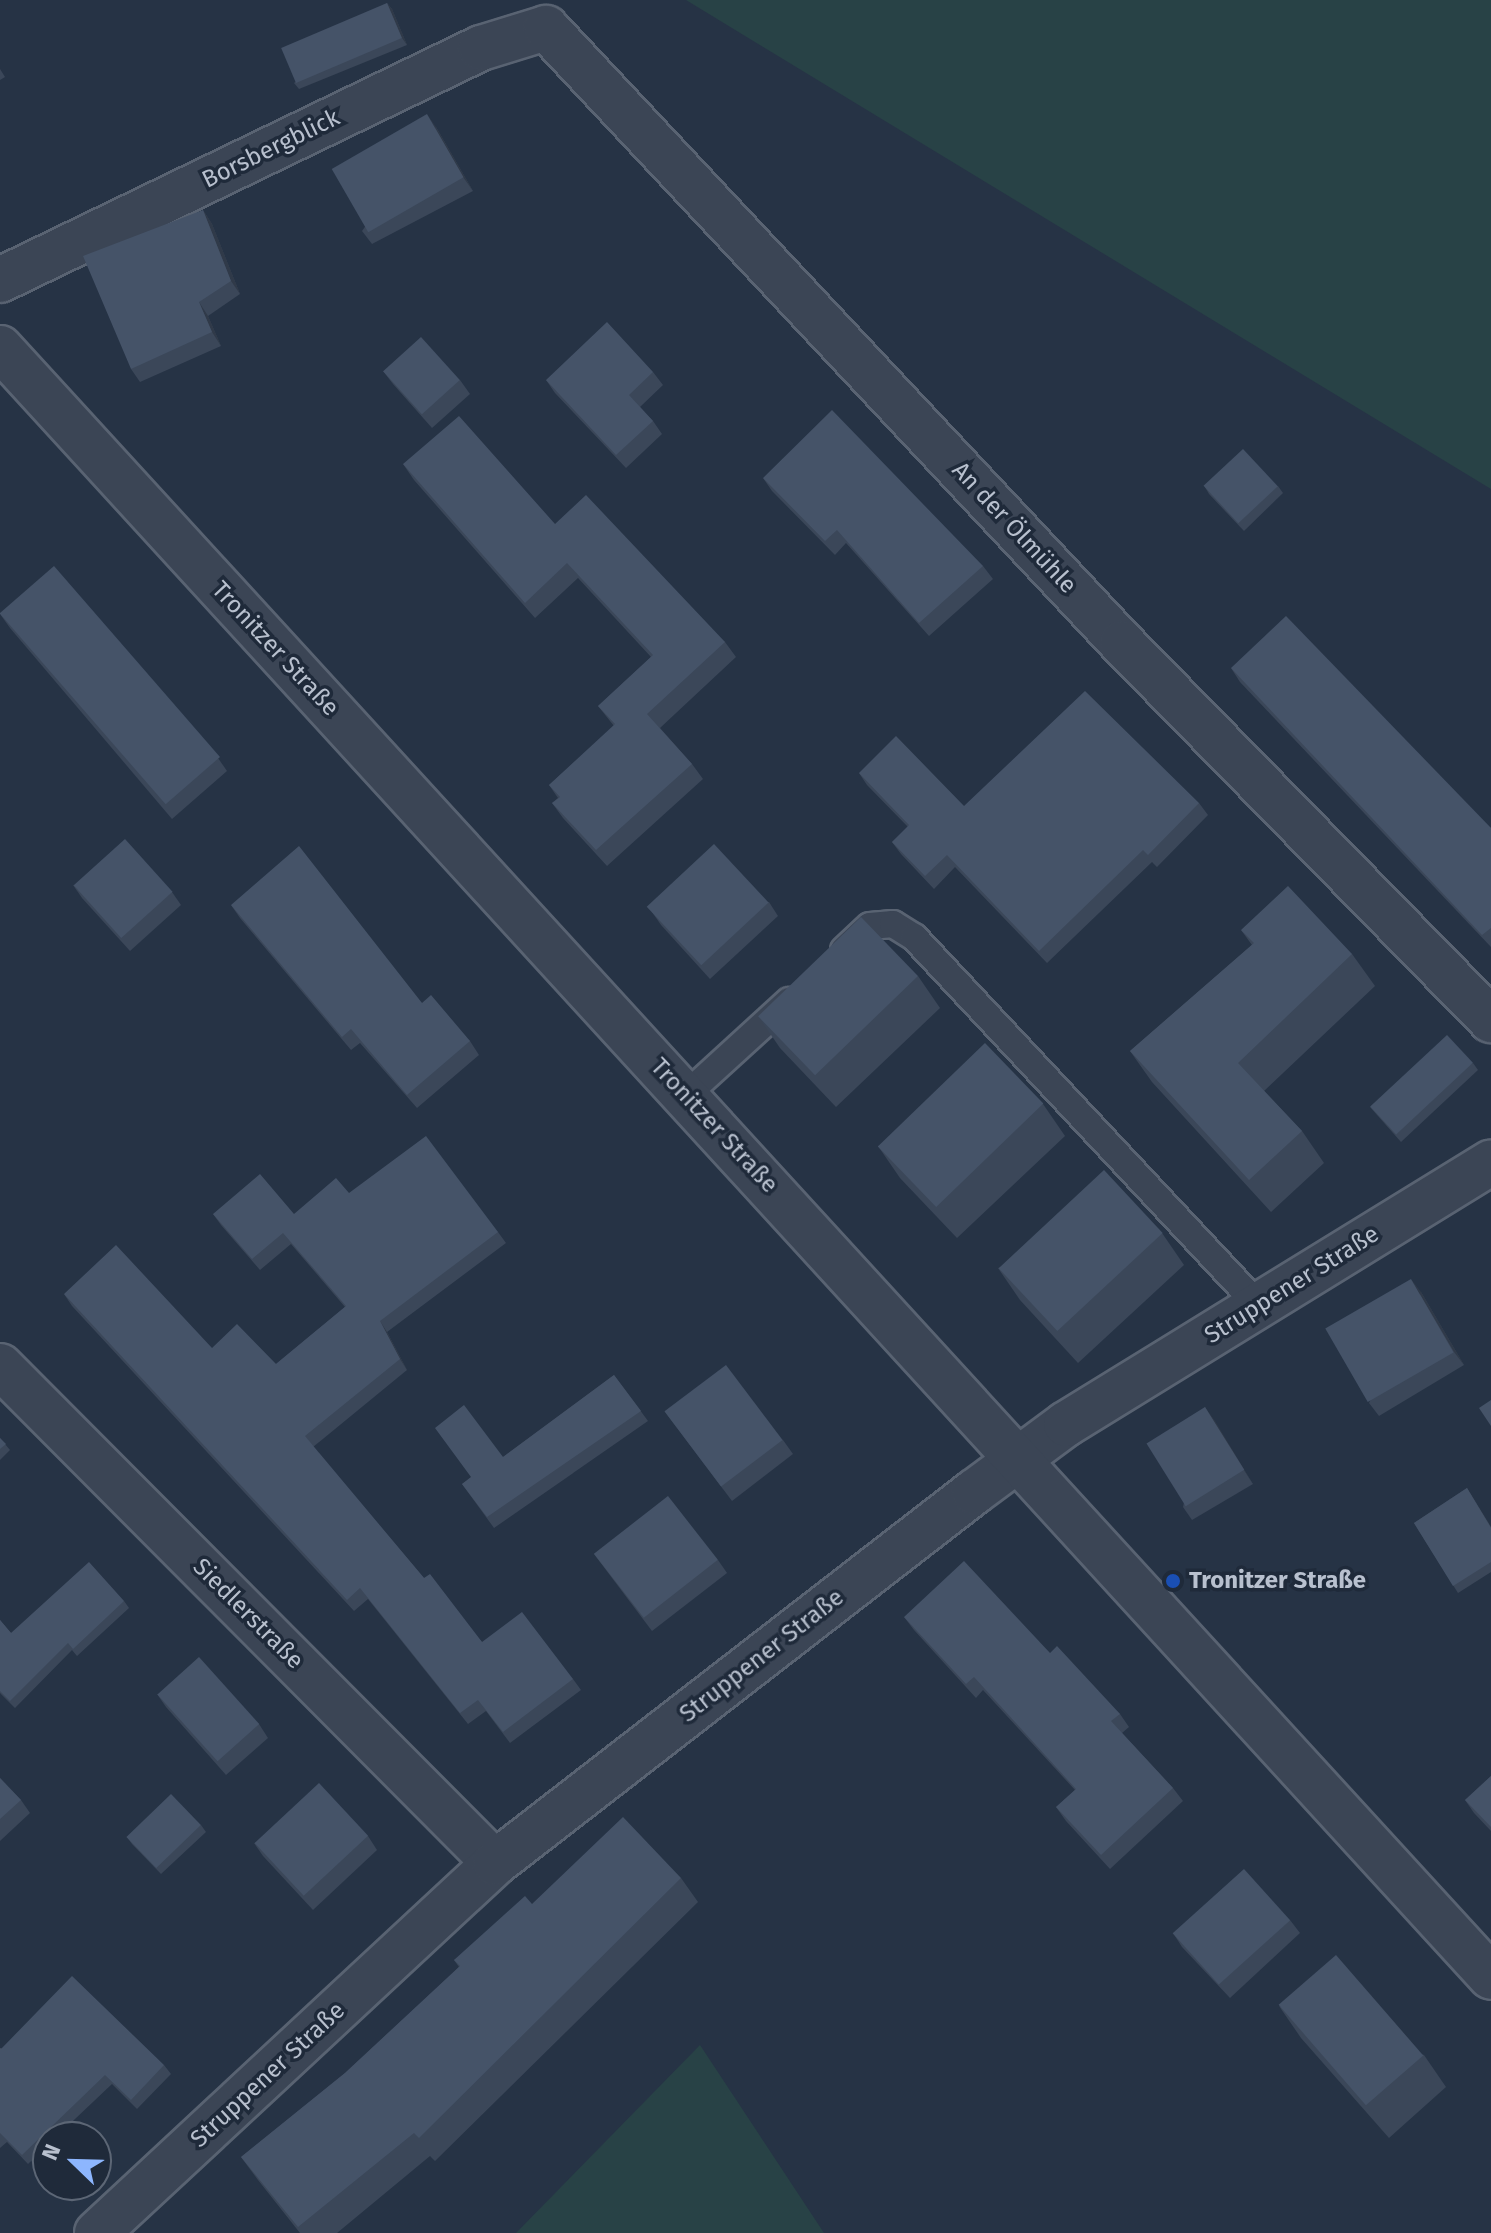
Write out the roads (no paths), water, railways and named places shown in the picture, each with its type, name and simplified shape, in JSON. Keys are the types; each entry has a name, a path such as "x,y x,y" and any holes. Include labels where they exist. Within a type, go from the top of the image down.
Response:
{"street":[{"name":"Borsbergblick","path":"0,280 481,48 546,28"},
{"name":"An der Ölmühle","path":"546,28 1122,643 1491,1020"},
{"name":"Tronitzer Straße","path":"0,348 1491,1977"},
{"name":"Struppener Straße","path":"97,2233 495,1863 1019,1459 1491,1163"},
{"name":"Siedlerstraße","path":"0,1366 495,1863"}],"lane":[{"path":"685,1096 870,926 893,924 914,937 1259,1306"}],"place":[{"name":"Tronitzer Straße","path":"1173,1581"}]}
